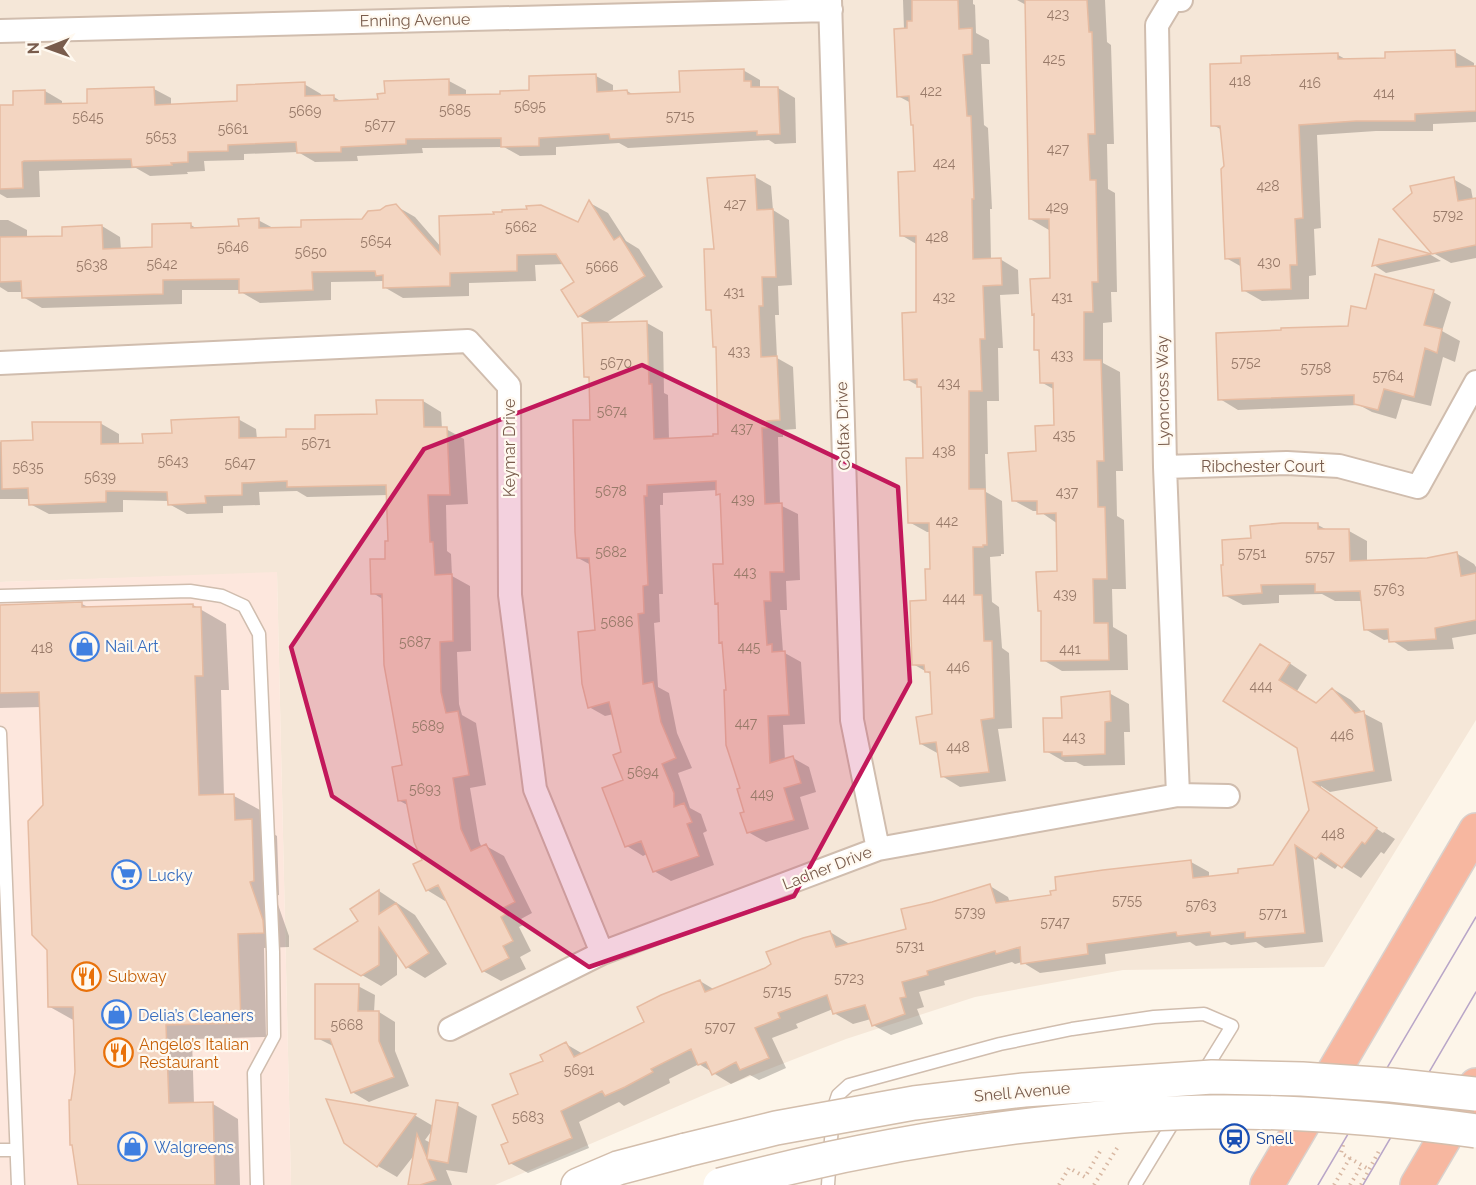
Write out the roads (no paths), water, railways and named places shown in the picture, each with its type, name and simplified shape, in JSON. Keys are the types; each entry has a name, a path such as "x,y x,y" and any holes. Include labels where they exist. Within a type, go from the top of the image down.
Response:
{"highway":[{"path":"1267,1185 1476,830"},
{"path":"1417,1185 1476,1085"}],"main road":[{"name":"Snell Avenue","path":"578,1185 618,1168 777,1128 914,1103 1036,1089 1212,1077 1302,1079 1476,1094"},
{"name":"Snell Avenue","path":"720,1185 787,1167 915,1141 1011,1127 1114,1116 1213,1112 1285,1113 1416,1123 1476,1131"}],"street":[{"name":"Lyoncross Way","path":"1178,795 1165,467 1157,25 1172,0 1180,0"},
{"name":"Enning Avenue","path":"0,30 831,5"},
{"name":"Colfax Drive","path":"831,5 852,720 879,849"},
{"name":"Keymar Drive","path":"0,363 468,341 509,386 510,595 535,789 602,953"},
{"name":"Ribchester Court","path":"1165,467 1287,463 1339,466 1418,487 1476,382"},
{"name":"Ladner Drive","path":"450,1029 602,953 879,849 1178,795 1228,796"}],"lane":[{"path":"0,596 190,591 222,597 244,606 259,634 273,952 274,1036 254,1073 257,1185"},
{"path":"0,733 4,943 18,1185"},
{"path":"828,1185 832,1110 838,1095 849,1085 1000,1044 1072,1029 1154,1017 1204,1014 1232,1026 1135,1185"},
{"path":"0,1150 16,1150"}],"tram line":[{"path":"1318,1185 1476,917"},
{"path":"1363,1185 1476,992"}],"place":[{"name":"Nail Art","path":"84,646"},
{"name":"Lucky","path":"127,875"},
{"name":"Subway","path":"87,976"},
{"name":"Delia’s Cleaners","path":"117,1015"},
{"name":"Angelo’s Italian Restaurant","path":"118,1053"},
{"name":"Snell","path":"1235,1138"},
{"name":"Walgreens","path":"133,1147"}]}
